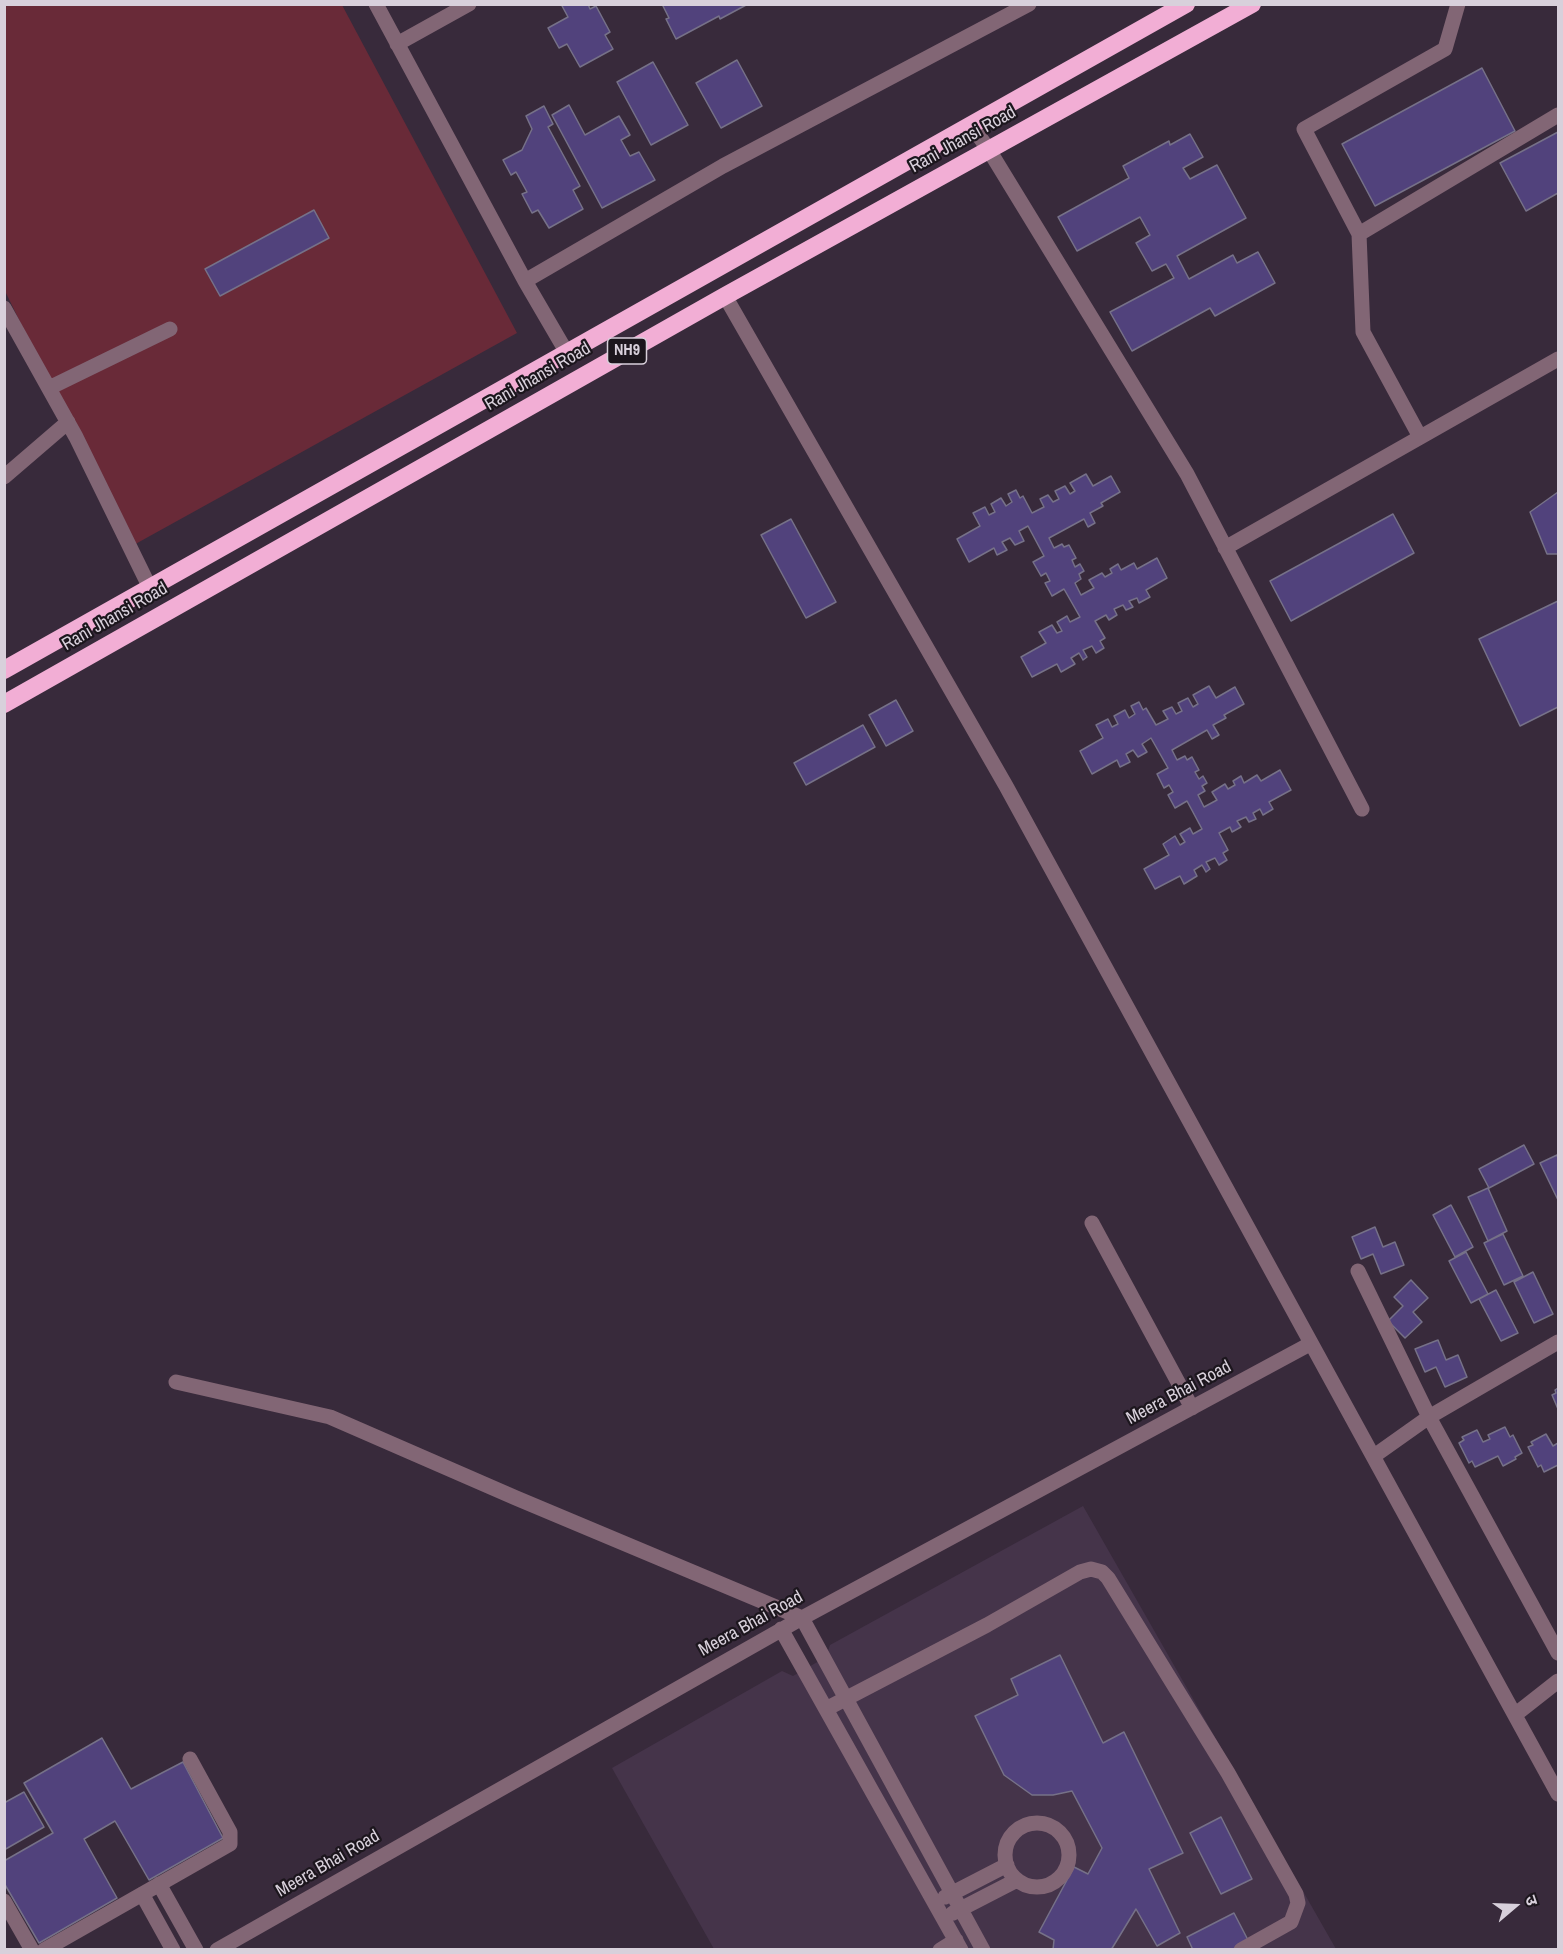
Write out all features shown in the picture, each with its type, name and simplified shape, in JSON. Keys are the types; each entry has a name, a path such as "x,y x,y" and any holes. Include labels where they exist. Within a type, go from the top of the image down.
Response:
{"highway":[{"name":"Rani Jhansi Road","path":"4,670 1186,4"},
{"name":"Rani Jhansi Road","path":"4,704 725,296 1252,4"}],"street":[{"path":"376,4 525,281 567,353"},
{"path":"397,44 470,4"},
{"path":"525,281 723,166 1029,4"},
{"path":"1420,437 1363,332 1359,234 1304,129 1445,49 1458,4"},
{"path":"1359,234 1558,115"},
{"path":"971,125 989,150 1187,474 1362,809"},
{"path":"725,296 1006,786 1558,1794"},
{"path":"4,308 68,422 150,588"},
{"path":"49,388 170,329"},
{"path":"1226,548 1558,358"},
{"path":"4,477 68,422"},
{"path":"1092,1223 1192,1407"},
{"path":"1358,1271 1429,1417 1558,1653"},
{"path":"1374,1456 1429,1417 1558,1342"},
{"name":"Meera Bhai Road","path":"217,1950 781,1629 1310,1344"},
{"path":"176,1382 330,1417 802,1618 980,1943 958,1945 940,1950"},
{"path":"826,1709 987,1625 1080,1572 1091,1569 1102,1572 1108,1578 1228,1773 1296,1894 1298,1903 1291,1922 1241,1950"},
{"path":"781,1629 958,1945"},
{"path":"1516,1714 1558,1681"},
{"path":"44,1950 230,1844 230,1832 190,1759"},
{"path":"1034,1823 1054,1828 1067,1843 1069,1853 1065,1872 1048,1885 1037,1887 1027,1886 1017,1880 1007,1865 1005,1851 1008,1840 1024,1826 1034,1823"},
{"path":"934,1902 1007,1865"},
{"path":"943,1918 1017,1880"},
{"path":"159,1884 196,1950"},
{"path":"142,1894 173,1950"},
{"path":"4,1901 32,1950"}],"shaded area":[{"path":"5,5 342,5 517,333 130,547 5,291"},
{"path":"1083,1506 1336,1949 714,1949 612,1768 782,1671 793,1676 826,1657 830,1645"}],"building":[{"path":"561,4 588,4 590,9 596,6 610,32 605,35 613,49 580,67 567,44 559,48 548,28 568,17"},
{"path":"662,4 748,4 720,19 719,16 676,39 666,19 669,18"},
{"path":"737,60 762,106 721,128 696,83"},
{"path":"653,62 688,125 651,145 617,82"},
{"path":"1482,68 1515,131 1375,206 1342,144"},
{"path":"569,105 585,135 619,116 630,135 621,140 630,156 639,152 655,180 602,208 552,115"},
{"path":"544,106 553,124 548,127 580,186 573,190 583,209 549,228 538,210 532,213 522,194 527,192 516,172 511,175 503,160 522,150 532,129 526,116"},
{"path":"1558,132 1558,193 1526,211 1500,163"},
{"path":"1190,134 1203,157 1183,168 1190,179 1217,165 1246,218 1177,256 1189,279 1233,255 1237,263 1258,252 1275,283 1215,316 1210,308 1132,351 1110,312 1174,278 1166,264 1152,271 1136,243 1150,235 1140,217 1077,251 1058,217 1129,178 1123,166 1169,141 1170,145"},
{"path":"314,210 329,238 220,296 205,269"},
{"path":"1086,474 1093,486 1111,476 1120,492 1101,503 1103,506 1090,513 1095,523 1088,527 1084,519 1049,538 1054,548 1062,544 1064,547 1069,545 1076,558 1072,560 1075,567 1080,564 1084,571 1079,574 1081,579 1075,583 1081,595 1094,588 1089,580 1102,573 1105,577 1112,573 1110,569 1118,564 1121,570 1134,563 1137,569 1157,558 1167,578 1146,590 1150,597 1139,603 1137,598 1129,601 1133,607 1126,610 1123,605 1114,609 1117,615 1109,620 1106,615 1095,621 1105,638 1100,641 1104,648 1096,653 1092,646 1083,650 1087,657 1083,660 1079,653 1071,658 1075,664 1061,672 1057,664 1032,677 1021,657 1046,643 1039,632 1052,625 1057,633 1062,631 1057,622 1067,616 1070,622 1080,617 1064,589 1052,596 1045,583 1050,581 1046,573 1041,576 1033,562 1044,556 1028,526 1019,531 1024,541 1015,545 1010,538 1002,542 1007,550 997,555 994,548 969,562 957,539 980,526 973,513 985,507 989,515 995,512 991,504 1001,498 1006,506 1012,502 1008,494 1016,490 1020,498 1023,496 1032,513 1044,507 1040,499 1048,495 1053,502 1059,499 1055,491 1065,486 1070,494 1075,491 1070,483"},
{"path":"1558,492 1558,554 1547,554 1530,512"},
{"path":"1393,514 1414,553 1291,621 1270,581"},
{"path":"791,519 836,602 806,618 761,535"},
{"path":"1558,601 1558,707 1520,726 1479,639"},
{"path":"1209,686 1216,698 1235,687 1244,704 1224,715 1226,718 1213,725 1219,735 1212,739 1207,730 1172,750 1177,760 1185,756 1187,760 1192,757 1199,770 1195,772 1199,779 1203,776 1207,783 1202,786 1205,791 1198,795 1204,807 1217,800 1212,792 1225,784 1228,789 1235,785 1233,781 1241,776 1244,783 1257,775 1261,781 1280,770 1291,790 1269,802 1273,809 1263,815 1260,809 1253,813 1256,819 1249,822 1246,817 1237,821 1241,827 1232,832 1230,827 1219,833 1228,850 1223,853 1227,860 1219,865 1215,858 1206,862 1210,869 1206,872 1202,865 1194,870 1197,876 1184,884 1180,876 1155,889 1144,869 1169,855 1163,844 1175,836 1180,845 1185,842 1180,834 1190,828 1193,834 1202,829 1187,801 1175,808 1168,795 1173,792 1169,785 1164,788 1157,774 1168,768 1151,738 1142,744 1147,752 1138,757 1133,750 1126,754 1130,762 1120,767 1117,760 1092,774 1080,751 1103,738 1096,725 1108,719 1112,727 1118,724 1114,716 1125,710 1129,718 1135,714 1131,706 1139,702 1143,710 1146,708 1156,725 1168,719 1163,711 1172,707 1176,714 1182,711 1178,703 1188,698 1193,707 1198,704 1193,695"},
{"path":"896,700 913,731 886,746 869,715"},
{"path":"863,725 875,747 806,785 794,763"},
{"path":"1524,1145 1534,1164 1489,1188 1479,1169"},
{"path":"1557,1155 1558,1158 1558,1200 1540,1163"},
{"path":"1488,1188 1507,1231 1488,1241 1468,1197"},
{"path":"1451,1205 1473,1247 1455,1257 1433,1215"},
{"path":"1375,1227 1383,1247 1395,1242 1404,1265 1381,1274 1373,1254 1361,1259 1352,1237"},
{"path":"1503,1234 1523,1276 1504,1285 1484,1243"},
{"path":"1466,1252 1488,1294 1471,1303 1449,1261"},
{"path":"1533,1272 1553,1314 1534,1323 1514,1282"},
{"path":"1411,1280 1428,1298 1413,1312 1422,1322 1405,1338 1388,1321 1403,1306 1394,1297"},
{"path":"1496,1290 1518,1333 1501,1341 1479,1299"},
{"path":"1438,1340 1446,1360 1458,1355 1467,1377 1445,1387 1436,1367 1425,1372 1415,1349"},
{"path":"1558,1388 1558,1409 1552,1395"},
{"path":"1505,1427 1510,1437 1513,1435 1522,1453 1515,1457 1516,1459 1503,1466 1498,1456 1475,1467 1472,1461 1469,1463 1459,1443 1464,1440 1462,1437 1477,1430 1483,1442 1490,1439 1488,1435"},
{"path":"1546,1434 1553,1446 1558,1443 1558,1465 1544,1472 1541,1465 1538,1467 1528,1447 1533,1445 1531,1442"},
{"path":"1060,1655 1103,1743 1124,1732 1183,1853 1149,1869 1180,1933 1157,1946 1136,1909 1111,1950 1053,1950 1054,1940 1039,1932 1074,1867 1088,1874 1102,1848 1072,1791 1053,1795 1032,1795 1004,1775 975,1716 1018,1695 1011,1679"},
{"path":"102,1738 131,1789 183,1762 223,1838 149,1880 115,1821 84,1839 117,1898 39,1943 4,1883 4,1861 53,1833 24,1783"},
{"path":"24,1792 44,1827 4,1850 4,1803"},
{"path":"1221,1817 1252,1879 1221,1894 1190,1833"},
{"path":"1234,1913 1249,1942 1234,1950 1193,1950 1187,1937"}]}
